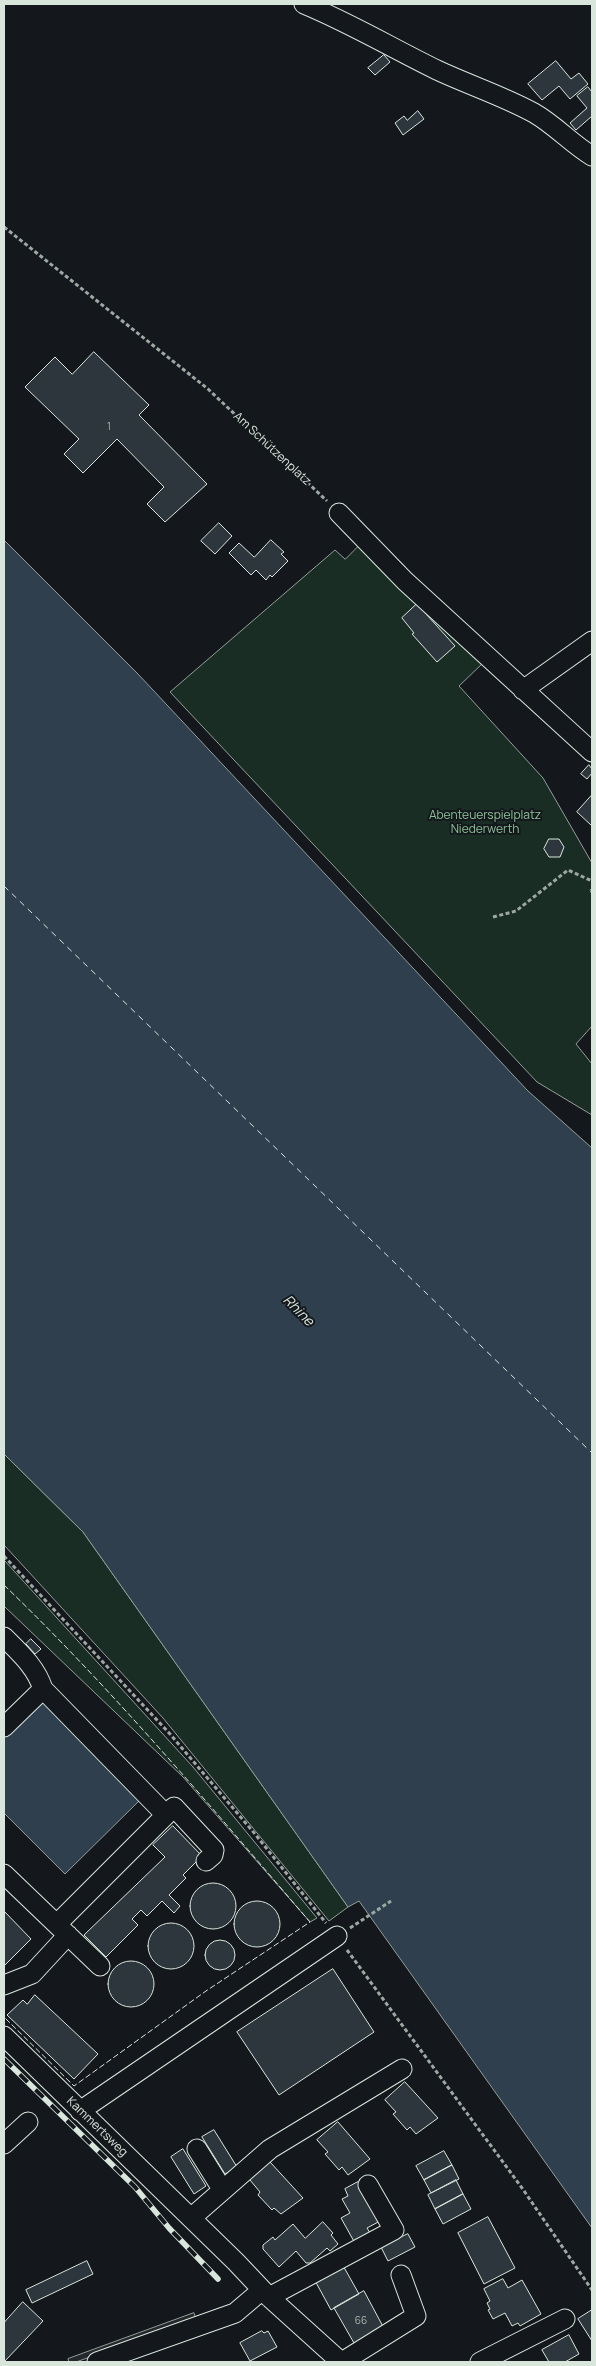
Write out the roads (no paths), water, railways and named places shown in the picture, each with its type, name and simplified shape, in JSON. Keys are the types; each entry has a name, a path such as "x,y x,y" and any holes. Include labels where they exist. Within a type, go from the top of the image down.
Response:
{"street":[{"path":"304,4 346,21 402,53 536,114 592,156"},
{"path":"339,514 405,581 592,752"},
{"path":"523,690 592,641"},
{"path":"4,1637 31,1664 39,1678 42,1689 166,1815"},
{"path":"4,1727 42,1689"},
{"path":"4,1985 32,1974 62,1930 174,1807 214,1850 213,1855 206,1861"},
{"path":"4,1874 100,1966"},
{"path":"80,2111 337,1936"},
{"name":"Kammertsweg","path":"4,2036 191,2218 266,2294 342,2362"},
{"path":"191,2218 270,2149 402,2069"},
{"path":"4,2144 28,2122"},
{"path":"197,2149 222,2189"},
{"path":"97,2362 235,2313 266,2294 394,2230 368,2185"},
{"path":"342,2362 416,2316 401,2275"},
{"path":"480,2362 565,2319"}],"water":[{"name":"Rhine","path":"4,540 138,674 528,1091 592,1148 592,2228 359,1901 348,1907 83,1532 4,1454"},
{"path":"43,1696 143,1797 65,1874 4,1813 4,1735"}],"railway":[{"path":"4,2059 135,2187 169,2228 218,2279"}],"park label":[{"name":"Abenteuerspielplatz Niederwerth","path":"485,823"}]}
